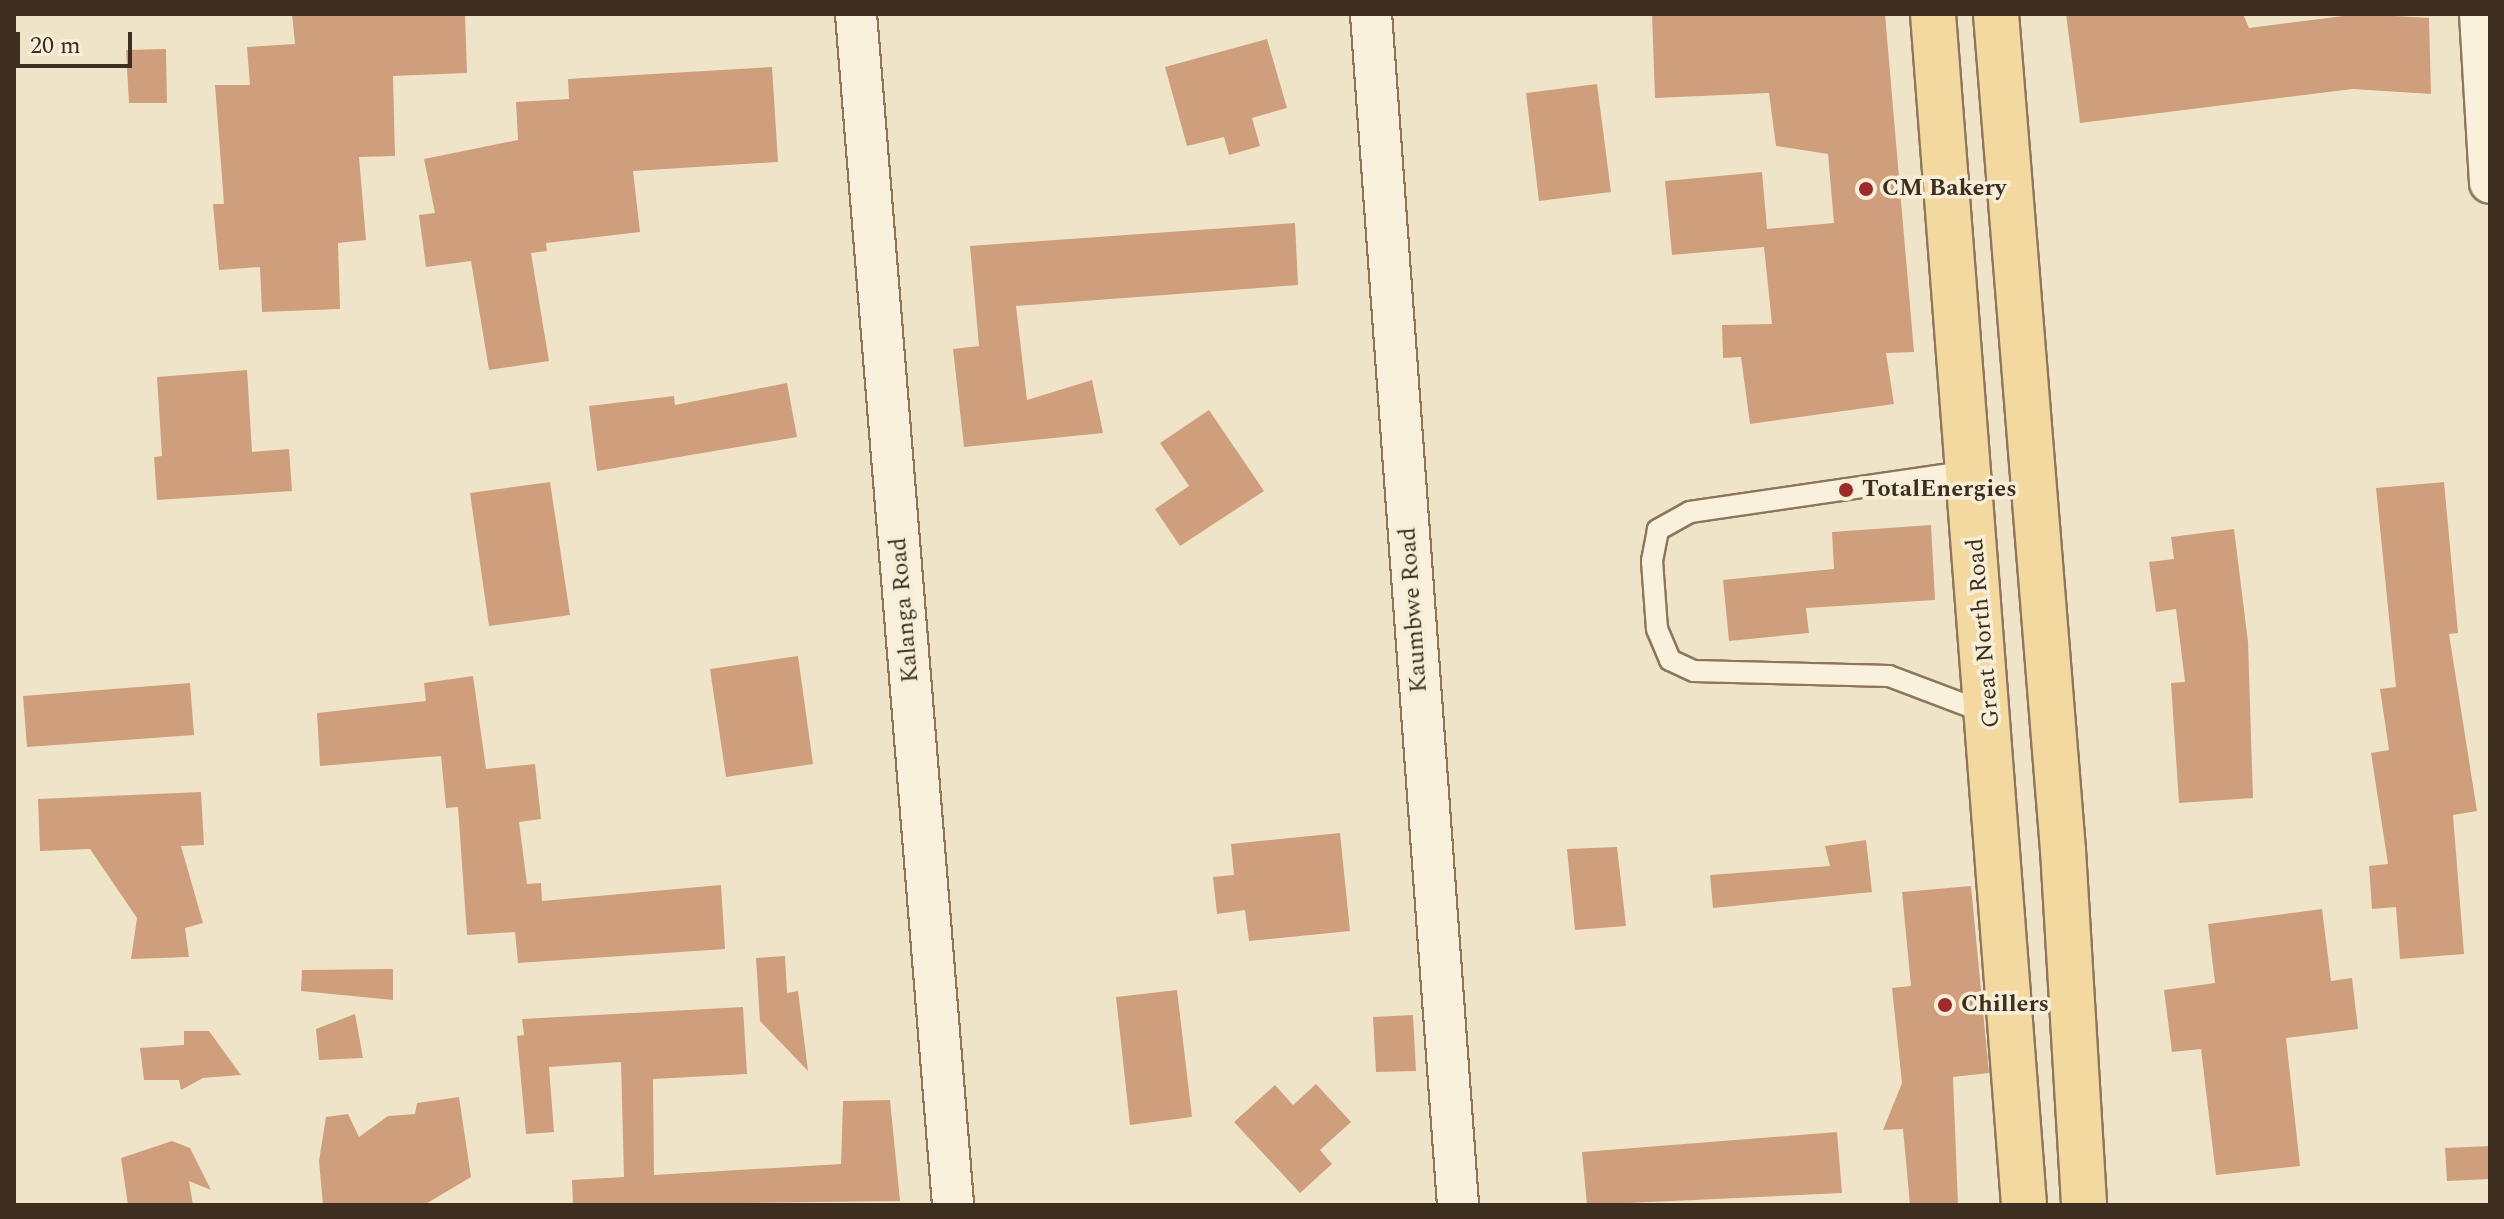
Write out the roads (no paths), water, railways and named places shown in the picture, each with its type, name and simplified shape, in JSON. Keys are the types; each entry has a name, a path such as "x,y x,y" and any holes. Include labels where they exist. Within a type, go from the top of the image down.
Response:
{"main road":[{"name":"Great North Road","path":"1933,14 1990,715 2024,1205"},
{"path":"1996,14 2084,1205"}],"street":[{"name":"Kalanga Road","path":"856,14 953,1205"},
{"name":"Kaumbwe Road","path":"1371,14 1458,1205"},
{"path":"2480,14 2490,183"}],"lane":[{"path":"1971,471 1690,512 1658,530 1653,575 1657,629 1670,660 1694,671 1889,676 1990,715"}],"place":[{"name":"CM Bakery","path":"1866,189"},
{"name":"TotalEnergies","path":"1846,490"},
{"name":"Chillers","path":"1945,1005"}]}
